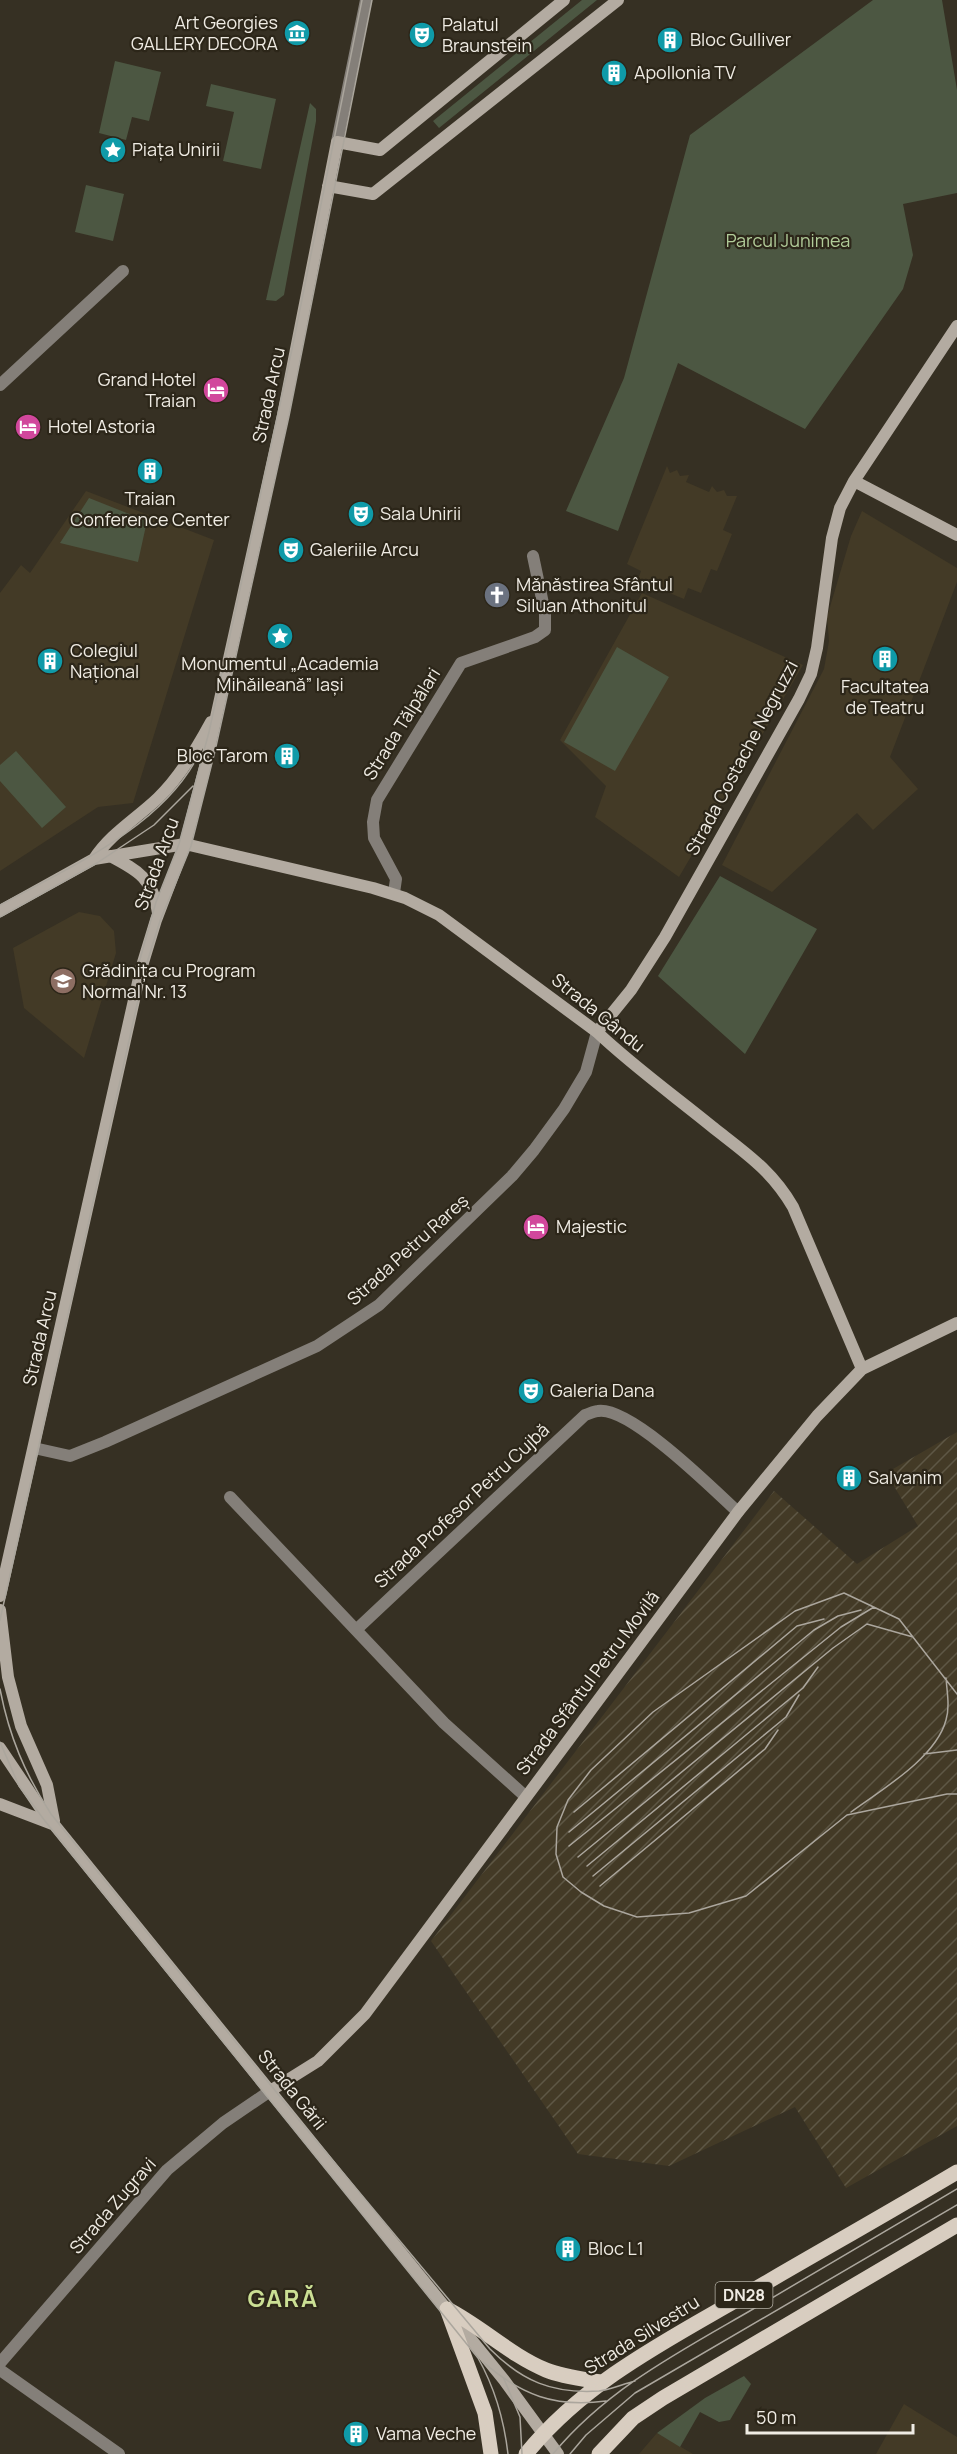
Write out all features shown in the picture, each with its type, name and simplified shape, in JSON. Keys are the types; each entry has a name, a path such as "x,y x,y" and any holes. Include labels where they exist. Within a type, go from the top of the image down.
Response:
{"main road":[{"name":"Strada Silvestru","path":"542,2434 574,2403 639,2356 957,2172"},
{"name":"DN28","path":"599,2454 633,2418 663,2398 957,2225"},
{"path":"447,2309 530,2363 549,2372 601,2382"},
{"path":"447,2309 485,2413 491,2454"},
{"name":"DN28","path":"526,2454 542,2434"}],"street":[{"path":"366,0 337,142 380,150 564,0"},
{"path":"328,186 373,194 618,0"},
{"name":"Strada Arcu","path":"0,1596 141,969 158,914 185,844 219,704 283,415 337,142"},
{"path":"0,385 123,271"},
{"name":"Strada Costache Negruzzi","path":"597,1032 631,990 665,937 811,674 817,648 832,538 840,507 854,481 957,326"},
{"path":"854,481 957,535"},
{"name":"Strada Tălpălari","path":"394,893 396,879 374,838 373,822 377,800 461,663 535,637 545,630 545,613 534,556"},
{"path":"94,859 105,842 160,797 175,779 199,744 219,704"},
{"path":"0,911 94,859 185,844"},
{"name":"Strada Gându","path":"185,844 394,893 439,915 597,1032 620,1054 756,1161 779,1184 792,1207 862,1369"},
{"path":"110,856 139,872 147,880 158,914"},
{"name":"Strada Petru Rareș","path":"34,1448 70,1456 105,1442 309,1350 379,1305 512,1176 534,1150 564,1109 586,1072 597,1032"},
{"name":"Strada Sfântul Petru Movilă","path":"270,2091 318,2061 365,2014 738,1512 817,1416 862,1369 957,1323"},
{"name":"Strada Profesor Petru Cujbă","path":"357,1629 585,1415 600,1410 617,1415 660,1441 738,1512"},
{"path":"230,1497 444,1723 525,1796"},
{"path":"0,1610 9,1677 21,1726 47,1785 54,1825"},
{"name":"Strada Gării","path":"0,1748 54,1825 504,2380 558,2454"},
{"path":"0,1804 54,1825"},
{"name":"Strada Zugravi","path":"0,2363 168,2170 223,2123 270,2091"},
{"path":"0,2370 119,2454"}],"shaded area":[{"path":"667,466 670,473 677,470 680,476 689,475 686,482 709,492 712,486 717,492 724,490 727,496 737,496 723,530 732,534 717,571 711,569 701,593 688,588 684,599 638,580 641,571 627,564"},
{"name":"Colegiul Național","path":"86,491 214,540 133,803 98,807 0,871 0,593 21,565 30,573"},
{"path":"862,511 957,568 957,582 890,757 918,789 873,830 857,813 772,892 722,865 824,669 829,641 827,617 851,536"},
{"path":"642,593 803,665 679,877 595,817 606,786 560,740"},
{"name":"Grădinița cu Program Normal Nr. 13","path":"79,912 100,916 114,931 116,953 84,1058 24,1008 13,948"},
{"path":"957,1432 957,2126 846,2188 795,2107 669,2166 578,2154 431,1941 774,1491 857,1564 918,1526 886,1473"},
{"path":"904,2404 957,2437 957,2454 876,2454"},
{"path":"657,2433 693,2454 639,2454"}],"green space":[{"path":"582,0 597,0 439,128 433,121"},
{"name":"Parcul Junimea","path":"873,0 942,0 957,90 957,193 903,204 913,255 903,289 805,429 678,363 618,531 566,511 624,378 690,135"},
{"path":"115,61 161,72 149,121 132,117 126,140 99,133"},
{"path":"211,84 276,99 261,169 223,161 234,112 206,106"},
{"path":"310,103 316,109 316,121 284,295 276,301 266,300"},
{"path":"86,185 124,194 113,241 75,232"},
{"path":"89,498 147,521 138,562 60,543"},
{"path":"617,647 669,677 615,771 564,742"},
{"path":"16,751 66,807 42,828 0,781 0,765"},
{"path":"720,876 817,929 745,1054 658,976"},
{"path":"744,2376 751,2384 730,2420 719,2422 700,2412 680,2447 657,2433 705,2398"}],"tram line":[{"path":"133,984 156,902 179,844 209,732 292,349 362,0"},
{"path":"0,1620 145,969 160,921 191,846 215,751 289,416 372,0"},
{"path":"0,905 112,843 138,824 183,780 199,754"},
{"path":"0,917 97,863 154,825 193,786"},
{"path":"957,1694 899,1619 844,1593 795,1611 653,1712 591,1770 568,1800 557,1827 556,1854 563,1877 581,1892 604,1906 637,1917 689,1913 746,1896 847,1815 947,1794 957,1794"},
{"path":"569,1846 841,1627 874,1607"},
{"path":"569,1832 814,1630 838,1616 861,1610"},
{"path":"574,1812 797,1626 824,1619"},
{"path":"578,1857 833,1648 867,1624 913,1637"},
{"path":"587,1866 803,1688 818,1667"},
{"path":"851,1812 906,1772 931,1747 946,1720 948,1699 946,1678"},
{"path":"0,1689 8,1723 19,1754 51,1814 299,2120 490,2349 526,2377 552,2387 599,2391 635,2381"},
{"path":"593,1876 786,1717 799,1695"},
{"path":"600,1886 765,1749 778,1730"},
{"path":"0,1742 19,1786 45,1821 478,2358 498,2404 508,2454"},
{"path":"924,1754 957,1750"},
{"path":"553,2454 596,2411 644,2374 957,2189"},
{"path":"570,2454 586,2435 635,2393 957,2205"},
{"path":"483,2362 511,2383 540,2396 571,2402 606,2401"},
{"path":"504,2379 520,2417 522,2454"}],"place":[{"name":"Art Georgies GALLERY DECORA","path":"297,33"},
{"name":"Palatul Braunstein","path":"422,35"},
{"name":"Bloc Gulliver","path":"670,40"},
{"name":"Apollonia TV","path":"614,73"},
{"name":"Piața Unirii","path":"113,150"},
{"name":"Grand Hotel Traian","path":"216,390"},
{"name":"Hotel Astoria","path":"28,427"},
{"name":"Traian Conference Center","path":"150,471"},
{"name":"Sala Unirii","path":"361,514"},
{"name":"Galeriile Arcu","path":"291,550"},
{"name":"Mănăstirea Sfântul Siluan Athonitul","path":"497,595"},
{"name":"Monumentul „Academia Mihăileană” Iași","path":"280,636"},
{"name":"Facultatea de Teatru","path":"885,659"},
{"name":"Colegiul Național","path":"50,661"},
{"name":"Bloc Tarom","path":"287,756"},
{"name":"Grădinița cu Program Normal Nr. 13","path":"63,981"},
{"name":"Majestic","path":"536,1227"},
{"name":"Galeria Dana","path":"531,1391"},
{"name":"Salvanim","path":"849,1478"},
{"name":"Bloc L1","path":"568,2249"},
{"name":"Vama Veche","path":"356,2434"}],"district":[{"name":"GARĂ","path":"283,2299"}]}
